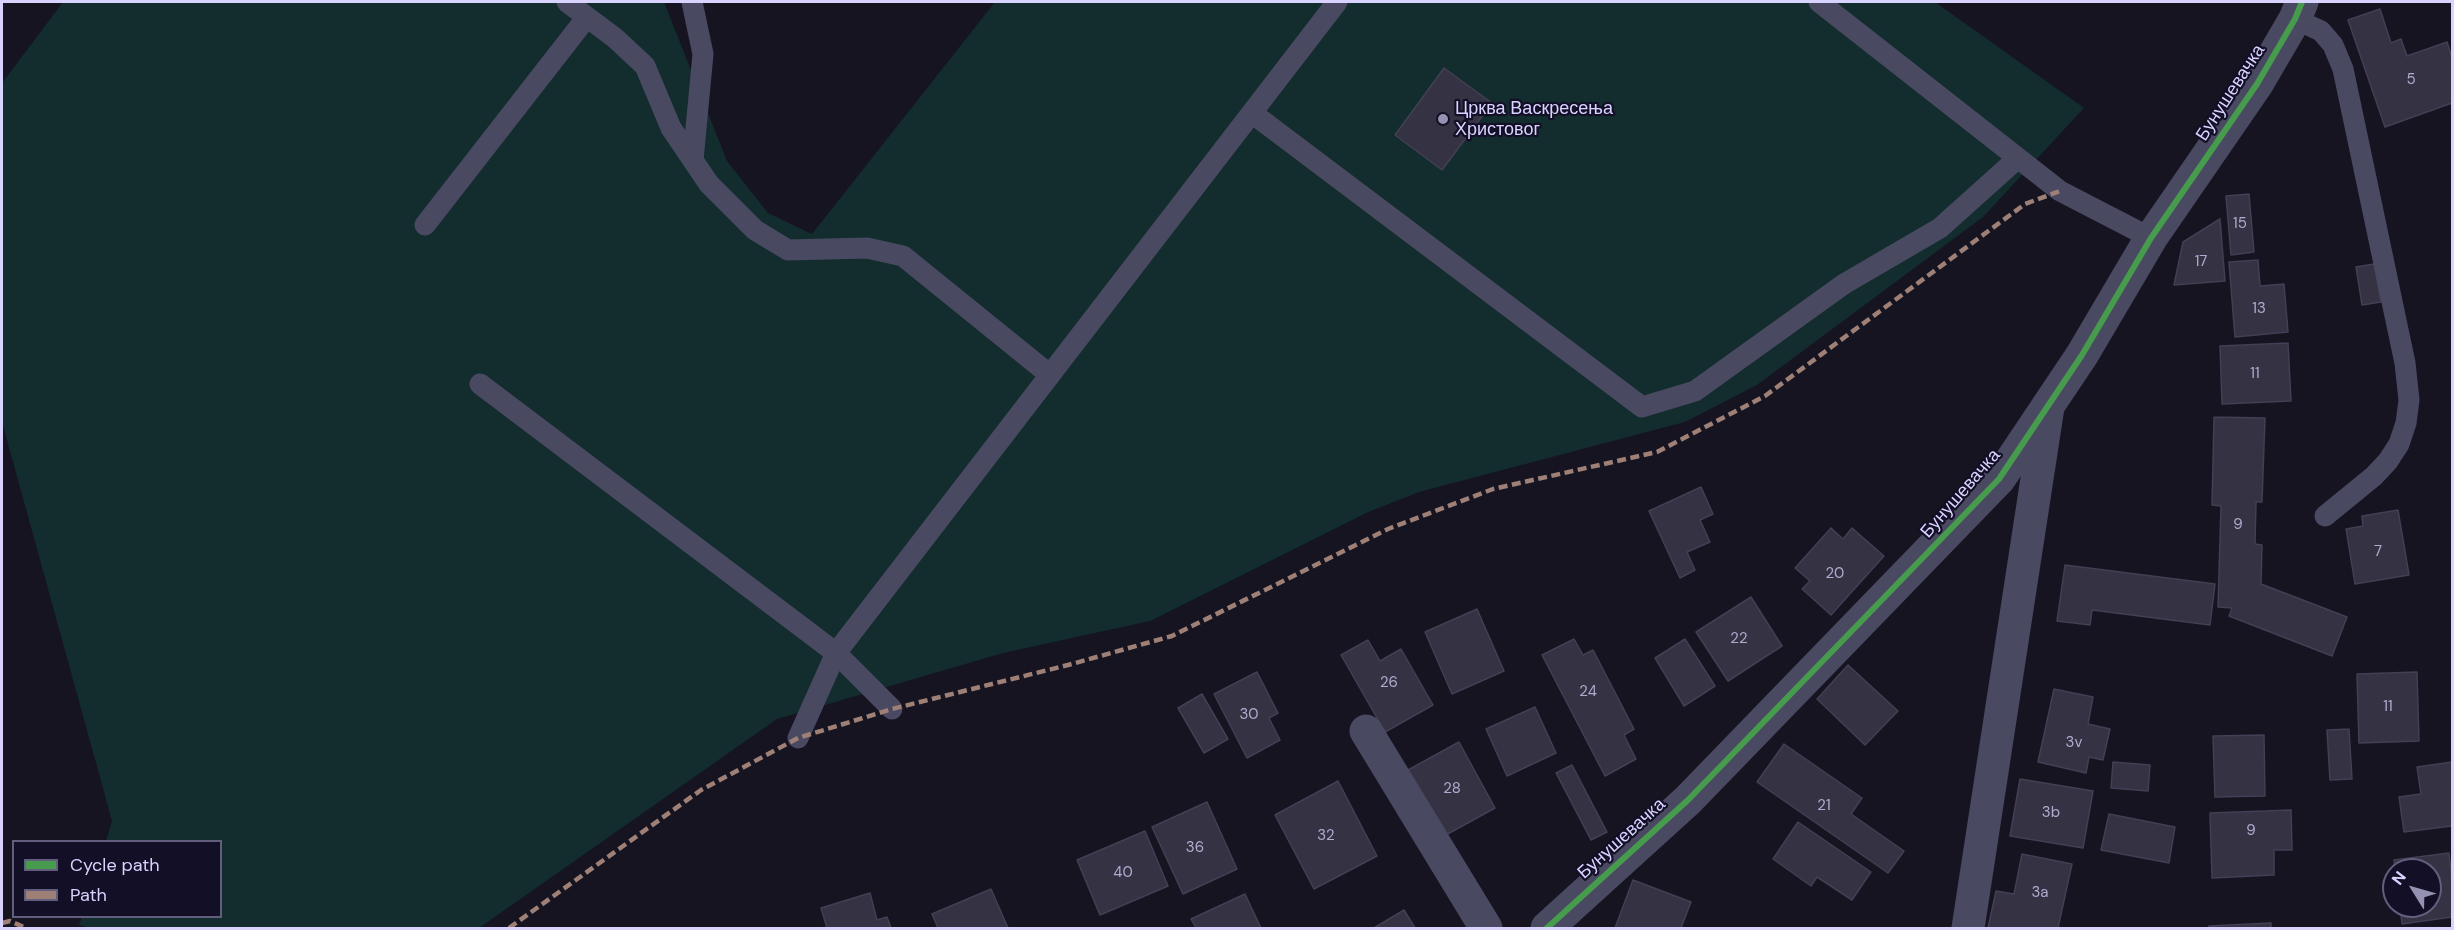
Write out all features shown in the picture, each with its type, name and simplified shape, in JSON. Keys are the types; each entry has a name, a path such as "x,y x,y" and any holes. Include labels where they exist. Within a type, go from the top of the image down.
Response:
{"street":[{"name":"Бунушевачка","path":"1547,928 1688,800 1999,478 2082,355 2151,238 2257,84 2298,10"},
{"path":"1968,928 2048,407"},
{"path":"1366,731 1486,928"}],"lane":[{"path":"567,2 645,66 671,128 709,184 755,230 788,250 867,248 903,256 1050,375"},
{"path":"692,2 703,54 693,160"},
{"path":"798,738 836,653 1337,2"},
{"path":"1819,2 2060,191 2151,238"},
{"path":"2298,10 2333,45 2343,69 2405,363 2409,400 2406,423 2399,444 2388,461 2374,476 2325,516"},
{"path":"425,225 587,17"},
{"path":"1252,113 1642,407 1695,391 1844,284 1940,228 2018,158"},
{"path":"480,384 836,653 892,709"}],"green space":[{"path":"63,2 664,2 727,161 768,213 812,234 995,2 1935,2 2084,108 1983,217 1757,385 1685,422 1419,492 1366,513 1150,621 1003,653 777,719 479,928 90,928 79,925 82,918 222,918 222,840 106,840 112,821 2,422 2,83"}],"building":[{"path":"2380,9 2391,43 2401,39 2407,56 2447,42 2452,57 2452,103 2385,127 2348,20"},
{"name":"Црква Васкресења Христовог","path":"1444,68 1492,103 1442,170 1395,135"},
{"path":"2249,194 2254,252 2231,255 2226,196"},
{"path":"2220,219 2225,281 2174,285 2183,242"},
{"path":"2258,260 2260,286 2284,284 2288,332 2235,337 2229,262"},
{"path":"2374,264 2381,302 2362,305 2356,267"},
{"path":"2288,343 2291,401 2222,404 2220,346"},
{"path":"2214,417 2265,418 2262,502 2256,502 2255,544 2262,545 2261,584 2347,617 2332,656 2229,616 2232,608 2218,607 2221,506 2212,505"},
{"path":"1701,487 1713,514 1700,520 1710,542 1687,552 1695,570 1680,578 1649,511"},
{"path":"2398,510 2409,575 2355,584 2346,529 2363,526 2362,516"},
{"path":"1831,528 1843,539 1852,528 1884,556 1831,615 1802,589 1810,581 1795,568"},
{"path":"2065,565 2215,584 2210,625 2092,610 2090,625 2057,621"},
{"path":"1751,597 1782,646 1728,681 1696,632"},
{"path":"1477,609 1504,671 1452,694 1425,632"},
{"path":"1574,639 1583,655 1593,650 1634,729 1624,735 1636,759 1605,776 1542,655"},
{"path":"1685,639 1715,686 1684,706 1655,658"},
{"path":"1368,640 1380,661 1401,649 1433,705 1385,732 1341,655"},
{"path":"1848,665 1898,711 1865,745 1817,699"},
{"path":"1257,672 1278,713 1269,718 1280,740 1247,758 1214,694"},
{"path":"2417,672 2419,741 2359,743 2357,674"},
{"path":"2054,689 2093,697 2088,724 2110,729 2103,760 2089,757 2086,773 2038,762"},
{"path":"1202,694 1228,739 1204,753 1178,708"},
{"path":"1535,707 1556,753 1507,776 1486,729"},
{"path":"2349,729 2352,779 2330,780 2327,730"},
{"path":"2264,735 2265,796 2215,797 2213,736"},
{"path":"1459,742 1495,808 1444,836 1408,770"},
{"path":"1784,744 1862,798 1851,814 1904,851 1888,873 1757,782"},
{"path":"2113,762 2150,765 2148,791 2111,788"},
{"path":"2452,762 2452,826 2404,832 2399,797 2421,794 2417,767"},
{"path":"1572,765 1607,832 1591,840 1556,773"},
{"path":"2020,779 2093,791 2083,848 2010,836"},
{"path":"1338,781 1377,856 1314,889 1275,815"},
{"path":"1207,802 1237,869 1183,894 1152,827"},
{"path":"2291,810 2292,850 2274,850 2274,875 2212,878 2210,813"},
{"path":"2109,814 2175,827 2169,863 2101,850"},
{"path":"1798,822 1871,872 1852,900 1817,877 1811,886 1773,859"},
{"path":"1145,831 1168,886 1100,915 1077,860"},
{"path":"2449,853 2452,917 2402,924 2401,918 2442,918 2442,858 2410,858"},
{"path":"2022,854 2072,864 2058,928 1988,928 1996,891 2014,894"},
{"path":"1633,880 1691,902 1681,928 1615,928"},
{"path":"991,889 1008,928 938,928 932,914"},
{"path":"870,893 877,920 887,917 891,928 827,928 821,908"},
{"path":"1245,894 1261,928 1196,928 1191,919"},
{"path":"1404,910 1415,928 1374,928"},
{"path":"2271,923 2271,928 2209,928 2209,926"}],"marked path":[{"path":"509,928 701,790 798,738 892,709 1068,665 1172,636 1388,529 1493,489 1657,452 1765,396 2025,204 2060,191"},
{"path":"2,923 10,921 26,928"}],"cycle path":[{"path":"1547,928 1688,800 1999,479 2082,355 2151,238 2257,84 2295,19 2302,2"}],"place":[{"name":"Црква Васкресења Христовог","path":"1443,119"}]}
